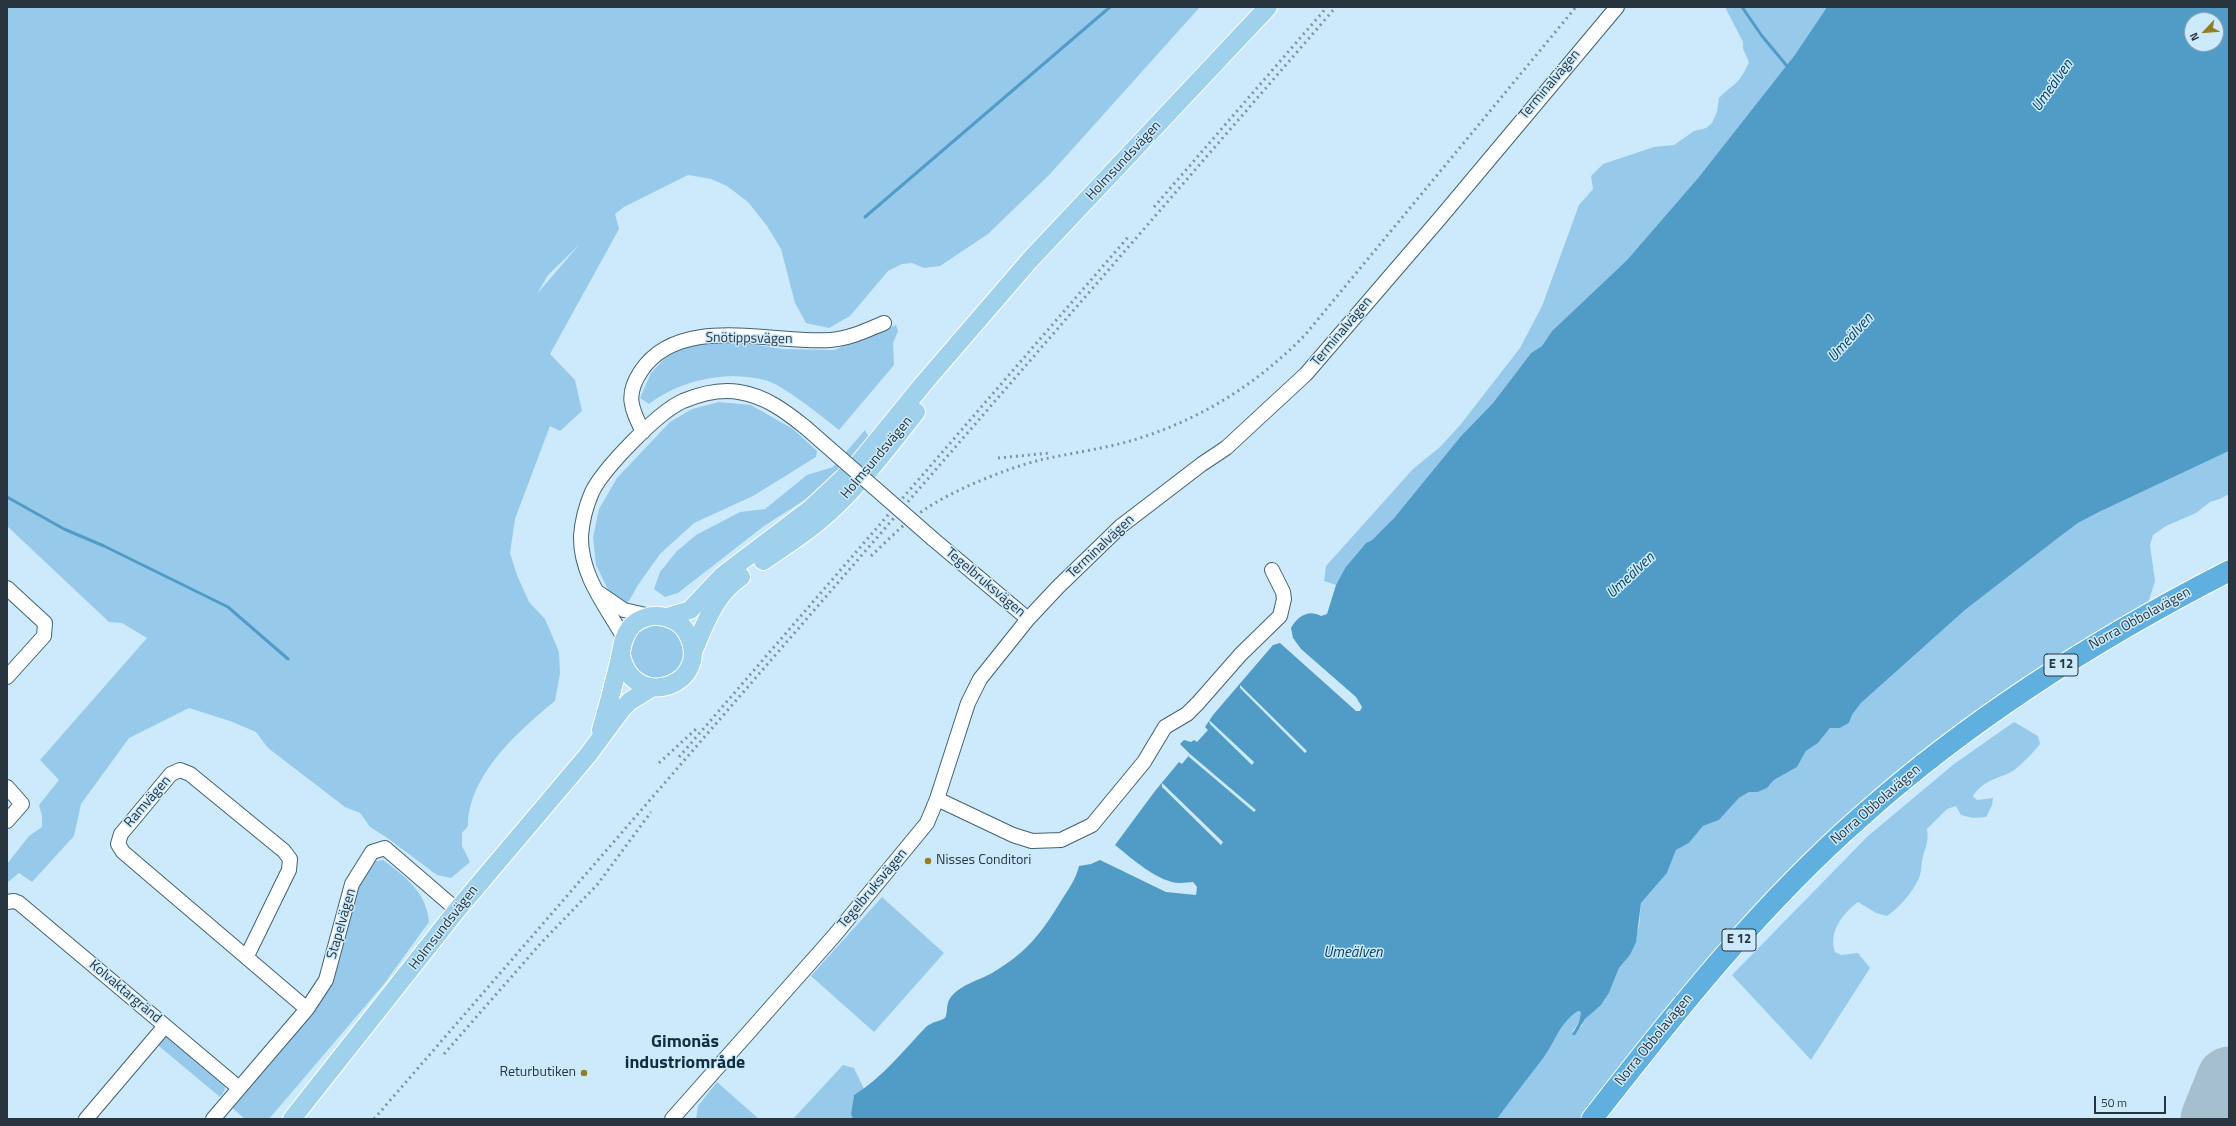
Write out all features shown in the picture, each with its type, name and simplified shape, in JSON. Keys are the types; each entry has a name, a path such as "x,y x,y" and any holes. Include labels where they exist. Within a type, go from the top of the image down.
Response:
{"highway":[{"name":"Norra Obbolavägen","path":"1592,1119 1718,963 1783,892 1864,814 1969,729 2067,661 2144,616 2229,571"}],"main road":[{"name":"Holmsundsvägen","path":"599,739 622,647 636,623 690,610 722,576 809,510 853,469 981,316 1029,262 1268,7"},
{"name":"Holmsundsvägen","path":"292,1119 457,910 630,701 651,688 663,688 679,680 690,666 693,652 710,610 730,584 802,535 836,506 871,469 928,396 981,316"},
{"path":"659,617 677,622 686,630 691,640 693,652"},
{"path":"622,647 628,674 642,685 651,688"}],"street":[{"name":"Terminalvägen","path":"1028,619 1121,526 1202,464 1226,448 1306,374 1441,217 1617,7"},
{"name":"Snötippsvägen","path":"643,432 631,404 631,392 636,379 647,362 670,346 686,340 722,336 830,340 853,336 884,323"},
{"name":"Tegelbruksvägen","path":"622,647 586,569 582,553 583,521 587,506 601,478 655,420 682,401 719,392 738,391 761,397 785,412 805,427 1028,619 980,679 968,703 937,799 927,823 834,936 672,1119"},
{"path":"937,799 1013,835 1032,841 1061,840 1092,825 1144,762 1165,727 1187,714 1246,648 1280,616 1284,599 1283,592 1272,570"},
{"path":"7,588 45,623 46,631 44,636 7,677"},
{"name":"Tegelbruksvägen","path":"597,591 624,610 659,617"},
{"name":"Ramvägen","path":"247,956 289,870 290,859 284,851 196,778 180,770 171,774 121,834 118,844 123,852 247,956 307,1009"},
{"path":"7,787 22,804 7,820"},
{"name":"Stapelvägen","path":"307,1009 326,980 352,884 372,852 385,848 457,910"},
{"name":"Kolvaktargränd","path":"8,901 19,903 240,1088"},
{"path":"214,1119 307,1009"},
{"path":"86,1119 165,1026"}],"shaded area":[{"path":"7,7 1200,7 1050,174 988,234 940,266 924,268 912,263 902,264 888,271 850,316 829,328 806,323 795,303 781,249 767,226 748,202 727,186 711,179 688,175 624,207 615,214 619,229 550,354 575,380 582,411 560,431 550,426 515,519 510,553 517,575 529,602 545,619 559,652 560,674 555,701 511,741 486,772 476,790 470,808 468,826 462,833 462,846 470,862 451,878 437,875 370,827 360,813 345,807 268,748 256,732 230,721 189,708 129,738 81,804 74,836 32,882 19,873 7,883 7,864 29,836 42,827 42,816 39,805 59,780 40,760 147,638 122,623 109,622 7,526","holes":["579,245 537,294 548,275"]},
{"path":"1725,7 1827,7 1794,56 1698,178 1627,260 1552,331 1543,346 1531,353 1493,403 1461,436 1394,518 1372,540 1366,543 1345,568 1336,585 1324,581 1326,566 1413,469 1440,447 1461,424 1520,348 1542,306 1579,205 1593,189 1591,176 1603,164 1654,147 1674,145 1694,131 1706,128 1712,123 1717,112 1719,98 1736,83 1749,62 1743,49 1743,42"},
{"path":"896,325 898,331 893,343 894,365 839,430 782,388 765,380 750,377 719,377 689,383 661,396 649,404 640,398 651,373 674,349 710,341 737,342 783,349 834,350"},
{"path":"719,402 751,405 793,429 817,451 816,457 753,496 694,523 660,554 638,585 626,606 611,596 596,565 593,537 599,509 617,478 670,422 692,409"},
{"path":"865,430 870,439 843,471 803,501 764,526 678,593 665,597 654,589 660,572 677,551 696,535 740,512 765,509 807,475 833,467"},
{"path":"2229,451 2229,494 2210,502 2196,513 2166,526 2153,535 2150,545 2155,581 2144,616 1864,814 1592,1119 1497,1119 1567,1020 1578,1011 1581,1012 1579,1022 1572,1032 1582,1026 1583,1022 1595,1008 1601,1005 1609,993 1619,968 1630,955 1639,926 1641,903 1667,873 1676,850 1689,843 1703,826 1719,820 1739,798 1749,792 1758,792 1767,788 1774,780 1797,767 1806,751 1818,743 1830,728 1840,728 1849,723 1852,715 1861,703 1965,610 2078,523"},
{"path":"652,625 662,625 672,629 680,637 684,647 684,657 680,667 672,675 662,679 652,679 642,675 634,667 630,657 630,647 634,637 642,629"},
{"path":"2014,722 2038,736 2040,744 2016,769 1981,786 1973,796 1977,800 1993,798 1992,805 1986,817 1973,818 1961,815 1956,806 1947,809 1927,829 1928,833 1926,846 1922,858 1918,881 1902,903 1887,916 1876,913 1858,902 1842,917 1835,930 1833,945 1835,952 1841,955 1858,953 1870,968 1811,1060 1732,975 1868,836 1954,764"},
{"path":"383,860 414,886 424,902 429,922 384,984 269,1119 245,1119 229,1105 311,1010 355,891 371,862"},
{"path":"882,897 944,953 874,1032 811,976"},
{"path":"159,1035 168,1035 224,1079 225,1088 220,1097 154,1042"},
{"path":"843,1065 854,1068 864,1089 854,1095 851,1114 853,1119 793,1119"},
{"path":"717,1082 759,1119 696,1119 698,1106"}],"water":[{"name":"Umeälven","path":"1827,7 2229,7 2229,451 2078,523 1965,610 1861,703 1852,715 1849,723 1840,728 1830,728 1818,743 1806,751 1797,767 1774,780 1767,788 1758,792 1749,792 1739,798 1719,820 1703,826 1689,843 1676,850 1667,873 1641,903 1636,942 1630,955 1619,968 1609,993 1601,1005 1585,1019 1575,1035 1572,1035 1579,1022 1581,1012 1578,1011 1566,1021 1544,1057 1497,1119 853,1119 851,1114 854,1095 883,1072 926,1027 945,1018 948,1002 953,995 963,987 1004,966 1032,942 1047,923 1069,889 1079,866 1091,864 1100,860 1166,892 1196,895 1197,887 1193,882 1180,883 1163,879 1146,869 1115,845 1155,791 1179,762 1182,764 1190,754 1180,744 1184,740 1191,742 1194,740 1197,742 1208,730 1205,727 1213,715 1273,645 1280,643 1356,711 1360,711 1362,707 1356,697 1301,649 1293,638 1291,628 1293,624 1303,615 1312,613 1321,616 1327,614 1336,585 1345,568 1366,543 1372,540 1394,518 1461,436 1493,403 1531,353 1542,346 1552,331 1627,260 1698,178 1794,56"}],"pier":[{"path":"1240,685 1307,751 1305,753 1240,688"},
{"path":"1209,720 1254,762 1252,765 1210,724"},
{"path":"1190,754 1256,810 1254,812 1188,756"},
{"path":"1162,783 1223,842 1221,845 1162,787"}],"waterway":[{"path":"865,217 1110,7"},
{"path":"1742,7 1762,36 1787,66"},
{"path":"7,497 64,529 104,546 228,607 288,659"}],"runway":[{"path":"2213,1119 2229,1079"}],"railway":[{"path":"1154,207 1327,7"},
{"path":"374,1119 1336,7"},
{"path":"871,556 910,520 936,502 964,488 1026,464 1120,444 1169,428 1212,407 1251,382 1288,352 1305,335 1576,7"},
{"path":"679,757 1129,236"},
{"path":"998,458 1050,453"},
{"path":"659,763 696,729"},
{"path":"444,1054 541,943 597,885 651,812"}],"place":[{"name":"Nisses Conditori","path":"928,861"},
{"name":"Returbutiken","path":"584,1073"}],"district":[{"name":"Gimonäs industriområde","path":"685,1053"}]}
